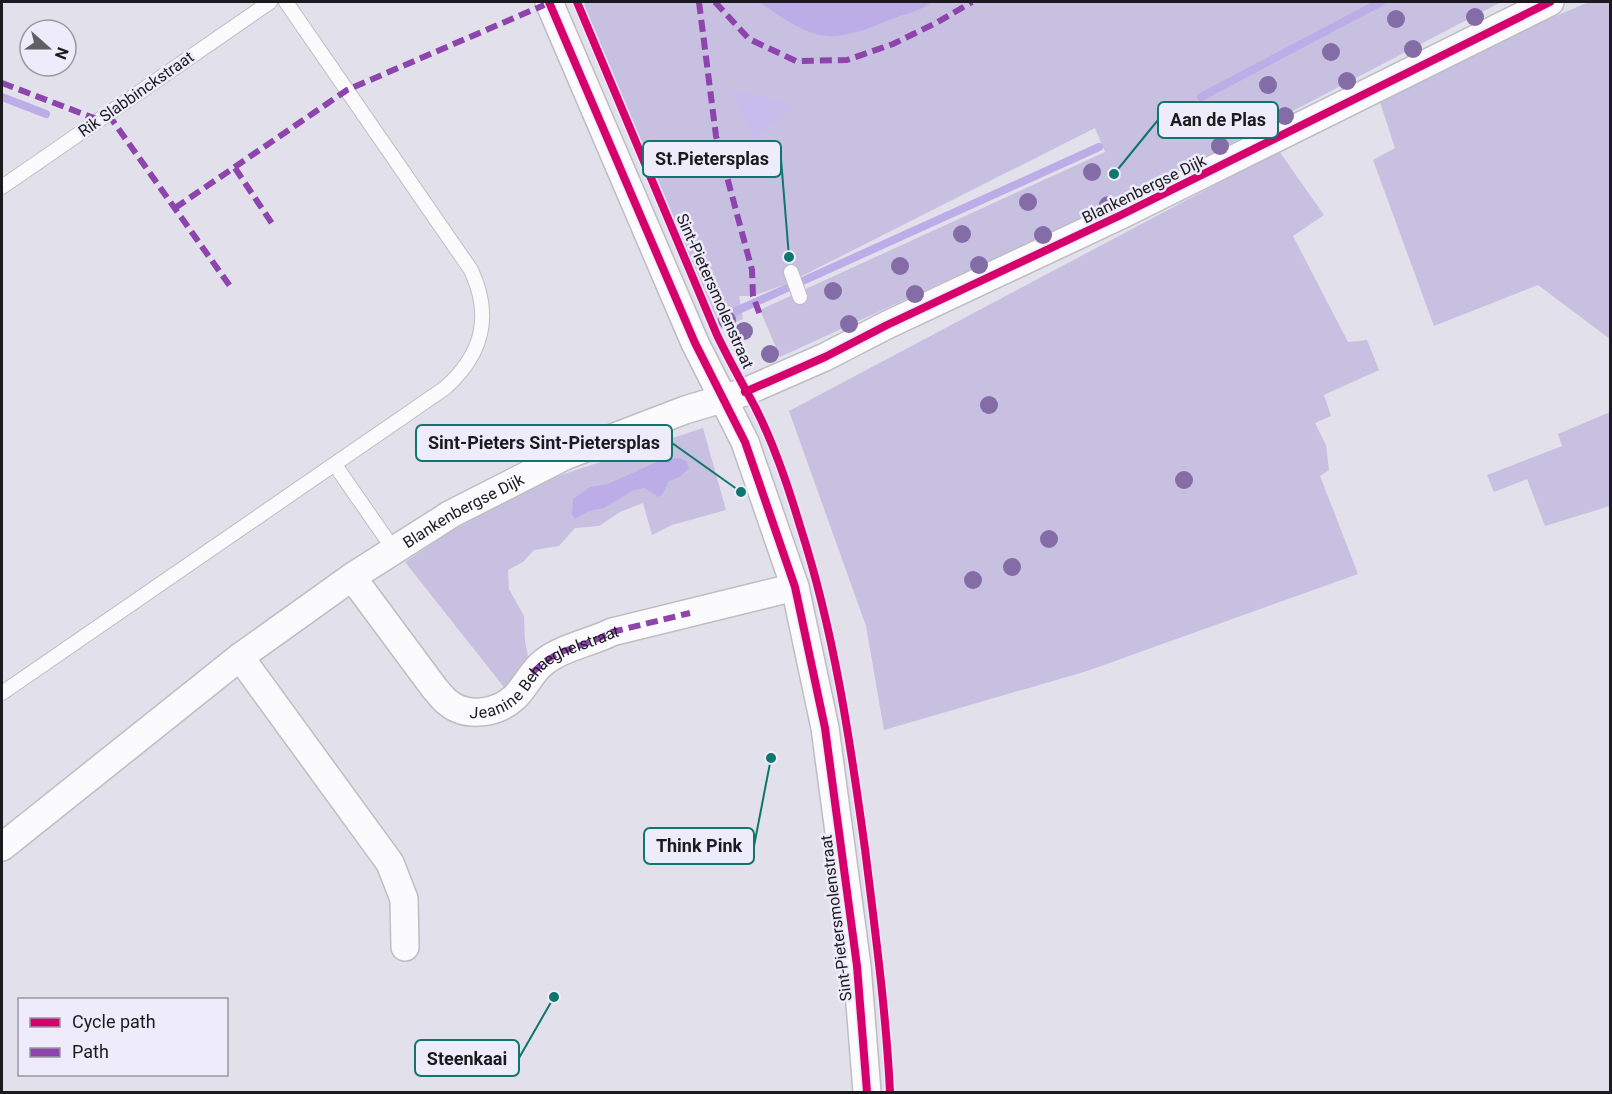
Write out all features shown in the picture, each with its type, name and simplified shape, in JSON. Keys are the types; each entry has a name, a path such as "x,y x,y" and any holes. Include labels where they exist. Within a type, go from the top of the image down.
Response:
{"street":[{"name":"Sint-Pietersmolenstraat","path":"549,2 690,332 745,442 795,587 825,728 857,966 867,1092"},
{"name":"Blankenbergse Dijk","path":"2,848 240,657 352,577 451,514 565,456 684,410 745,392 825,357 1121,215 1550,2"},
{"name":"Jeanine Behaeghelstraat","path":"352,577 448,704 474,712 490,711 504,706 516,696 532,673 545,661 561,652 612,632 795,587"},
{"path":"240,657 390,863 404,899 405,947"}],"lane":[{"name":"Rik Slabbinckstraat","path":"2,187 270,2"},
{"path":"2,693 445,388 469,362 477,346 482,328 481,298 471,270 286,2"},
{"path":"791,276 799,296"},
{"path":"335,465 394,550"}],"shaded area":[{"path":"589,2 1501,2 1129,197 780,357 760,310 1105,152 1095,128 786,284 753,296 739,296 743,319 721,329 583,4"},
{"path":"759,2 931,2 917,10 868,28 834,36 807,31"},
{"path":"1589,2 1610,2 1610,339 1538,285 1434,326 1373,160 1395,148 1379,99 1457,58"},
{"path":"729,90 795,104 754,140"},
{"path":"1279,151 1324,215 1293,236 1348,342 1367,340 1379,370 1324,395 1331,416 1315,423 1326,445 1329,470 1320,476 1358,574 1087,671 884,730 866,626 789,411"},
{"path":"1610,412 1610,506 1545,526 1527,479 1494,492 1487,475 1562,446 1558,434"},
{"path":"703,428 726,510 672,525 652,535 643,503 620,512 599,526 575,528 559,546 534,550 523,562 508,570 509,589 524,616 529,662 507,691 405,562 451,531 552,478"},
{"path":"679,458 687,462 689,468 681,476 668,482 662,495 658,497 645,488 634,490 604,508 589,511 575,519 572,514 573,499 590,487 608,484 661,460"}],"waterway":[{"path":"1201,97 1381,2"},
{"path":"2,97 46,114"},
{"path":"734,312 1099,147"}],"marked path":[{"path":"175,208 347,90 551,2"},
{"path":"699,2 716,136 752,270 753,296 760,315"},
{"path":"715,2 749,39 796,61 847,60 893,44 972,2"},
{"path":"2,83 99,120"},
{"path":"108,114 232,289"},
{"path":"235,168 273,225"},
{"path":"532,673 545,661 561,652 612,632 690,613"}],"cycle path":[{"path":"549,2 695,343 745,442 795,587 825,728 857,966 867,1092"},
{"path":"577,2 717,335 768,434 791,496 812,566 832,646 853,767 880,970 890,1092"},
{"path":"745,392 825,357 887,325 1121,215 1550,2"}],"place":[{"name":"Aan de Plas","path":"1114,174"},
{"name":"St.Pietersplas","path":"789,257"},
{"name":"Sint-Pieters Sint-Pietersplas","path":"741,492"},
{"name":"Think Pink","path":"771,758"},
{"name":"Steenkaai","path":"554,997"}]}
